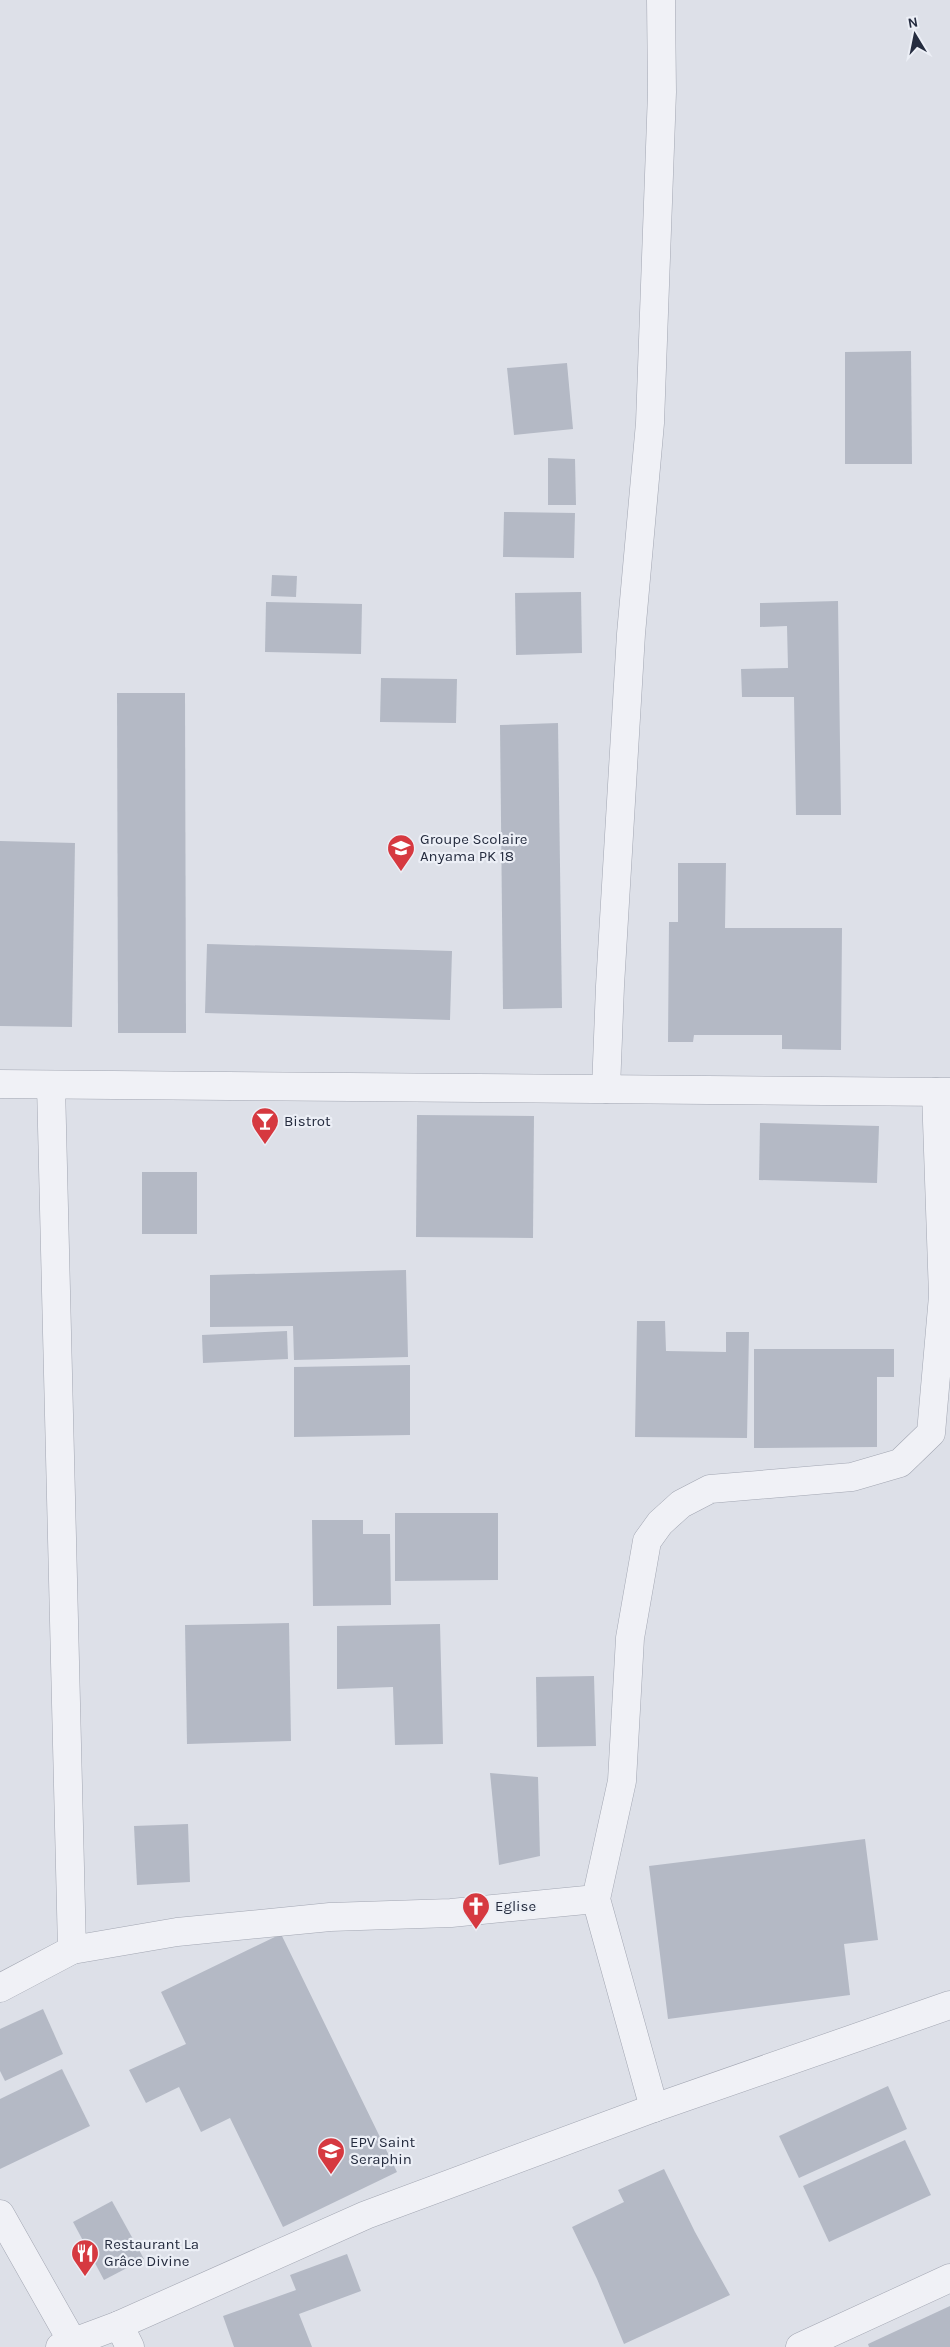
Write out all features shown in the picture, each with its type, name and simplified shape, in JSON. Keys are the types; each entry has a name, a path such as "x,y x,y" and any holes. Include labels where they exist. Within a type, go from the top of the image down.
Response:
{"street":[{"path":"606,1089 610,986 631,634 650,424 662,92 661,0"},
{"path":"0,1084 943,1092 943,1296 931,1432 900,1463 852,1477 710,1489 681,1504 660,1523 647,1540 630,1638 622,1781 596,1899 654,2108"},
{"path":"51,1085 72,1950"},
{"path":"0,1988 72,1950 177,1932 330,1918 451,1913 596,1899"},
{"path":"0,2214 67,2345 125,2336 366,2215 654,2108 950,2005"},
{"path":"800,2347 950,2278"}],"building":[{"path":"911,351 912,464 845,464 845,352"},
{"path":"567,363 573,429 514,435 507,368"},
{"path":"548,458 575,459 576,505 548,505"},
{"path":"504,512 575,513 574,558 503,557"},
{"path":"272,575 297,576 296,597 271,596"},
{"path":"581,592 582,653 516,655 515,593"},
{"path":"838,601 841,815 796,815 794,697 742,697 741,669 788,668 787,626 760,627 760,603"},
{"path":"266,602 362,604 361,654 265,652"},
{"path":"381,678 457,679 456,723 380,722"},
{"path":"117,693 185,693 186,1033 118,1033"},
{"path":"558,723 562,1008 503,1009 500,725"},
{"path":"0,841 75,843 72,1027 0,1026"},
{"path":"678,863 726,863 725,928 842,928 841,1050 782,1049 782,1035 694,1035 693,1042 668,1042 669,922 678,922"},
{"path":"207,944 452,951 450,1020 205,1013"},
{"path":"417,1115 534,1116 533,1238 416,1237"},
{"path":"760,1123 879,1126 877,1183 759,1180"},
{"path":"142,1172 197,1172 197,1234 142,1234"},
{"path":"406,1270 408,1357 294,1360 293,1326 210,1327 210,1275"},
{"path":"637,1321 665,1321 666,1351 726,1352 726,1332 749,1332 747,1438 635,1437"},
{"path":"287,1331 288,1359 203,1363 202,1335"},
{"path":"754,1349 894,1349 894,1377 877,1377 877,1447 754,1448"},
{"path":"410,1365 410,1435 294,1437 294,1367"},
{"path":"395,1513 498,1513 498,1580 395,1581"},
{"path":"312,1520 363,1520 363,1534 390,1534 391,1605 313,1606"},
{"path":"289,1623 291,1741 187,1744 185,1625"},
{"path":"440,1624 443,1744 395,1745 393,1687 337,1689 337,1626"},
{"path":"594,1676 596,1746 537,1747 536,1677"},
{"path":"490,1773 538,1777 540,1856 499,1865"},
{"path":"188,1824 190,1882 137,1885 134,1826"},
{"path":"865,1839 878,1940 844,1944 850,1995 668,2019 649,1866"},
{"path":"281,1934 397,2172 283,2227 230,2118 201,2132 179,2087 146,2103 129,2070 186,2044 161,1992"},
{"path":"43,2009 63,2054 5,2081 0,2071 0,2029"},
{"path":"62,2069 90,2126 0,2169 0,2099"},
{"path":"888,2086 907,2129 799,2178 779,2136"},
{"path":"905,2140 931,2195 829,2242 803,2186"},
{"path":"664,2169 695,2232 730,2295 624,2344 597,2279 572,2227 624,2202 618,2190"},
{"path":"112,2201 144,2259 104,2280 73,2222"},
{"path":"347,2254 361,2291 299,2314 312,2347 234,2347 223,2316 296,2290 290,2275"},
{"path":"950,2306 950,2347 869,2347 868,2344"}],"place":[{"name":"Groupe Scolaire Anyama PK 18","path":"401,872"},
{"name":"Bistrot","path":"265,1145"},
{"name":"Eglise","path":"476,1930"},
{"name":"EPV Saint Seraphin","path":"331,2175"},
{"name":"Restaurant La Grâce Divine","path":"85,2277"}]}
